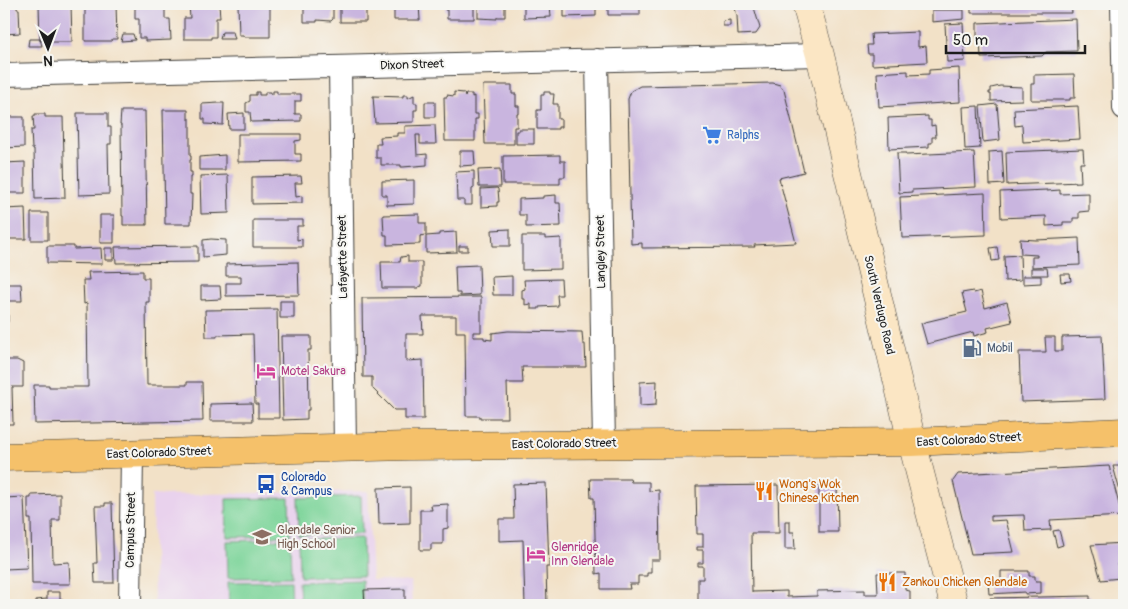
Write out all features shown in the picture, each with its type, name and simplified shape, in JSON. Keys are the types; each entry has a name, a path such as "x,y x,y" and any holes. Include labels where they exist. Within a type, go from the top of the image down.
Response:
{"main road":[{"name":"South Verdugo Road","path":"806,4 820,55 912,442 954,605"},
{"name":"East Colorado Street","path":"4,457 345,447 912,442 1124,432"}],"street":[{"path":"1122,4 1124,108"},
{"name":"Dixon Street","path":"4,75 820,55"},
{"name":"Langley Street","path":"597,60 604,444"},
{"name":"Lafayette Street","path":"340,67 345,447"},
{"name":"Campus Street","path":"130,605 132,454"}],"shaded area":[{"name":"Glendale Senior High School","path":"368,491 372,580 411,581 412,605 154,605 152,495"}],"green space":[{"path":"361,496 362,534 299,535 298,498"},
{"path":"289,498 290,536 227,537 226,499"},
{"path":"362,538 363,576 300,577 299,539"},
{"path":"290,539 291,577 228,578 227,541"},
{"path":"362,580 363,605 300,605 299,582"},
{"path":"291,581 292,605 229,605 228,582"}],"building":[{"path":"4,4 17,4 20,33 4,34"},
{"path":"39,4 71,4 72,42 40,41"},
{"path":"85,4 116,4 117,39 112,39 112,41 85,41"},
{"path":"135,4 165,4 165,19 170,19 171,40 145,41 145,38 139,38 139,19 135,19"},
{"path":"189,4 219,4 220,18 216,18 216,37 211,37 211,39 184,39 184,18 190,18"},
{"path":"238,4 270,4 270,37 244,37 239,35"},
{"path":"304,4 333,4 333,19 331,21 317,20 317,22 304,22"},
{"path":"340,4 366,4 366,22 340,22"},
{"path":"394,4 419,4 420,20 394,20"},
{"path":"447,4 474,4 474,19 447,19 447,10 445,10"},
{"path":"478,4 505,4 505,17 497,17 497,19 478,18"},
{"path":"524,4 550,4 551,17 524,18"},
{"path":"564,4 596,4 596,16 564,17"},
{"path":"608,4 640,4 640,15 608,15"},
{"path":"668,4 688,4 688,8 668,6"},
{"path":"734,4 753,4 760,28 756,34 738,35"},
{"path":"971,4 1071,4 1072,13 971,13"},
{"path":"932,10 964,10 964,19 932,22"},
{"path":"1076,19 1077,51 1046,52 1042,56 981,58 980,38 977,38 977,23"},
{"path":"730,20 730,26 723,26 723,21"},
{"path":"963,23 965,61 947,62 945,24"},
{"path":"222,32 233,32 235,39 220,39"},
{"path":"918,32 918,47 926,46 927,62 872,65 872,54 868,54 867,45 872,45 871,34"},
{"path":"123,34 133,34 135,40 121,41"},
{"path":"29,39 40,39 42,46 28,46"},
{"path":"959,68 960,102 879,107 877,73 908,71 908,75 929,74 929,70"},
{"path":"1074,74 1075,98 1070,98 1070,100 1031,100 1031,84 1034,84 1034,75"},
{"name":"Ralphs","path":"773,83 780,85 784,90 804,172 779,178 796,243 754,245 755,247 642,248 642,243 631,244 628,99 631,91 640,86"},
{"path":"483,85 512,85 512,94 516,94 516,106 519,106 517,127 514,127 514,144 485,144"},
{"path":"1000,86 1022,87 1022,100 991,101 991,94 989,92 991,92 991,88"},
{"path":"273,91 277,91 277,94 301,94 301,101 295,101 295,114 301,114 301,121 251,122 250,112 246,112 246,103 250,101 250,95 256,95 256,92 259,92 259,95 265,95 265,92 273,94"},
{"path":"454,92 464,93 465,97 466,94 474,96 474,114 478,114 478,119 475,119 475,141 445,141 444,97 447,97 447,95 454,96"},
{"path":"544,92 554,94 553,104 558,104 558,119 561,119 561,127 558,127 558,129 537,129 537,110 541,110 541,95 544,95"},
{"path":"403,95 408,95 408,98 414,95 414,103 417,103 417,110 414,110 414,122 375,123 373,96 403,97"},
{"path":"425,102 435,102 435,117 425,117"},
{"path":"224,103 223,125 205,124 205,119 202,119 202,104"},
{"path":"997,104 1000,140 983,142 980,106"},
{"path":"978,106 980,148 965,149 963,107"},
{"path":"1078,106 1080,139 1023,142 1022,125 1015,126 1014,109"},
{"path":"163,110 188,110 188,119 190,119 190,172 192,172 192,177 190,177 190,194 192,194 191,224 165,224"},
{"path":"121,111 145,111 147,225 123,225"},
{"path":"77,113 108,113 108,127 111,127 111,144 108,144 109,194 79,195"},
{"path":"244,113 244,129 229,129 228,114"},
{"path":"35,114 45,114 45,117 63,117 65,198 35,199 34,149 32,149 31,130 34,130 33,116"},
{"path":"928,116 928,120 931,120 931,126 935,125 936,137 932,137 932,143 929,143 929,147 889,149 888,118"},
{"path":"4,117 24,117 24,147 4,148"},
{"path":"435,125 436,144 420,144 420,135 416,135 417,155 427,154 427,165 401,167 401,165 381,165 381,158 376,158 376,144 381,144 380,137 397,136 397,133 405,133 405,126"},
{"path":"519,129 534,129 534,144 516,144 516,131 519,131"},
{"path":"238,134 301,134 301,140 295,141 295,154 301,154 301,161 238,162"},
{"path":"1083,149 1084,163 1080,163 1081,182 1007,185 1006,152"},
{"path":"460,151 474,151 475,165 460,166"},
{"path":"1002,151 1004,184 990,185 989,152"},
{"path":"974,152 976,187 912,190 912,192 899,193 897,153 906,153 906,155"},
{"path":"225,155 225,170 199,170 199,157"},
{"path":"560,155 560,161 565,161 565,177 560,177 560,184 503,184 503,156"},
{"path":"25,162 25,193 4,193 4,163"},
{"path":"500,169 501,187 479,187 478,170"},
{"path":"474,171 472,205 464,205 464,200 457,200 456,172"},
{"path":"228,175 229,213 201,214 200,176"},
{"path":"301,176 302,183 295,183 296,197 302,196 302,203 252,204 252,177"},
{"path":"414,180 414,204 387,205 387,195 382,195 382,181"},
{"path":"497,188 499,202 497,202 497,206 481,207 481,189"},
{"path":"1060,190 1060,194 1089,193 1089,211 1079,212 1079,218 1073,218 1073,222 1063,222 1063,225 1046,226 1046,216 1001,218 1000,192"},
{"path":"985,193 986,235 902,238 900,197"},
{"path":"556,195 556,203 560,203 561,226 526,227 526,215 519,215 519,199 543,198 543,196"},
{"path":"25,208 26,239 4,239 4,209"},
{"path":"31,213 48,213 48,240 31,240"},
{"path":"419,214 419,223 426,223 426,235 420,236 420,244 387,245 387,235 384,235 383,215"},
{"path":"100,215 114,215 114,243 100,243"},
{"path":"253,220 303,220 303,226 297,226 297,240 302,239 302,247 253,247"},
{"path":"510,229 510,246 493,246 492,230"},
{"path":"456,232 457,252 426,253 426,236"},
{"path":"522,236 545,236 545,239 561,238 561,269 522,270"},
{"path":"1079,238 1080,265 1032,267 1032,257 1037,257 1037,255 1021,254 1020,239"},
{"path":"203,240 226,240 226,255 203,257"},
{"path":"47,246 74,246 74,249 101,248 102,264 47,263"},
{"path":"198,246 198,262 116,263 115,247"},
{"path":"459,246 468,246 468,251 459,251"},
{"path":"997,247 999,260 992,261 990,248"},
{"path":"105,248 113,248 113,260 105,260"},
{"path":"1020,255 1021,280 1005,281 1004,256"},
{"path":"408,256 408,262 422,262 422,286 418,288 382,288 381,262 400,262 401,257"},
{"path":"298,262 299,295 226,296 226,283 241,283 241,276 226,276 226,264"},
{"path":"479,265 480,295 460,296 460,293 456,293 455,266"},
{"path":"1031,268 1047,268 1048,275 1031,275"},
{"path":"143,271 143,278 149,278 149,302 146,302 147,385 187,385 187,382 202,382 203,421 35,424 34,385 88,387 87,303 84,304 83,280 89,280 88,272"},
{"path":"1060,274 1070,274 1071,281 1061,282"},
{"path":"512,276 512,295 493,295 492,277"},
{"path":"1023,276 1041,276 1041,283 1023,284"},
{"path":"561,279 562,295 557,295 558,306 531,309 531,304 525,305 525,299 522,299 522,290 525,289 524,280"},
{"path":"4,284 21,284 22,301 4,301"},
{"path":"201,286 220,286 221,299 201,300"},
{"path":"973,291 974,293 981,291 985,308 1007,302 1012,322 987,328 988,332 974,336 973,332 927,344 921,323 967,312 962,293"},
{"path":"481,297 481,332 473,332 473,337 484,337 484,339 492,340 492,333 508,331 582,332 583,344 585,344 586,367 522,367 523,383 507,383 508,418 466,416 465,332 456,332 456,316 422,316 423,334 406,334 406,361 423,360 424,419 405,419 405,410 394,410 372,388 372,377 363,377 362,298"},
{"path":"280,301 294,301 294,318 280,318"},
{"path":"8,305 8,322 4,323 4,306"},
{"name":"Motel Sakura","path":"277,309 279,418 258,418 258,404 255,404 253,334 206,337 205,310"},
{"path":"281,336 311,336 311,350 308,350 309,410 307,410 307,419 283,420"},
{"path":"1102,336 1105,399 1021,402 1019,352 1046,352 1045,337 1055,337 1055,351 1062,351 1062,337"},
{"path":"4,360 17,360 23,363 23,387 12,387 13,424 4,424"},
{"path":"657,381 656,405 640,406 640,382"},
{"path":"252,403 253,421 210,421 210,404"},
{"path":"1109,466 1122,516 1050,520 1051,530 1025,531 1024,515 991,516 991,521 1006,520 1014,552 971,554 953,481 958,474"},
{"path":"1113,466 1124,466 1124,506"},
{"path":"590,479 630,479 631,482 649,482 649,491 659,490 660,560 651,560 651,573 647,573 647,576 638,576 638,584 629,584 630,589 601,589 601,573 596,574 594,498 591,498"},
{"name":"Glenridge Inn Glendale","path":"546,483 549,567 546,567 547,605 525,605 523,540 499,541 499,519 514,519 513,484"},
{"path":"819,483 837,483 838,532 819,532"},
{"path":"778,485 779,533 751,533 752,592 787,591 787,597 817,596 817,591 865,590 865,594 878,594 877,573 905,573 905,590 910,591 910,605 698,605 698,579 703,579 703,566 698,566 698,563 703,563 703,550 697,550 697,547 703,547 703,534 697,534 696,486"},
{"path":"410,487 410,523 379,524 378,488"},
{"path":"60,494 60,520 52,520 53,563 69,562 70,584 32,584 31,519 28,519 28,498 31,498 31,495"},
{"path":"24,497 27,568 5,569 6,572 4,572 4,498"},
{"path":"105,503 112,503 114,583 95,583 94,563 97,563 95,506 105,506"},
{"path":"448,504 448,528 443,529 443,544 431,544 431,550 420,550 420,510 432,510 431,505"},
{"path":"785,521 790,521 790,532 794,532 795,549 785,549"},
{"path":"1059,530 1063,545 1057,547 1053,531"},
{"path":"1124,543 1124,563 1117,564 1120,578 1101,580 1091,545"},
{"path":"1001,571 1029,571 1029,576 1035,576 1035,581 1041,581 1041,593 989,594 988,582 1001,582"},
{"path":"405,589 405,605 365,605 364,590"},
{"path":"47,592 60,592 60,599 63,599 63,605 36,605 36,600 47,599"},
{"path":"1090,596 1090,605 992,605 990,598"},
{"path":"1115,602 1124,602 1124,605 1115,605"}],"place":[{"name":"Ralphs","path":"712,135"},
{"name":"Mobil","path":"972,348"},
{"name":"Motel Sakura","path":"266,371"},
{"name":"Colorado & Campus","path":"266,484"},
{"name":"Wong's Wok Chinese Kitchen","path":"764,491"},
{"name":"Glendale Senior High School","path":"262,537"},
{"name":"Glenridge Inn Glendale","path":"536,554"},
{"name":"Zankou Chicken Glendale","path":"887,582"}]}
